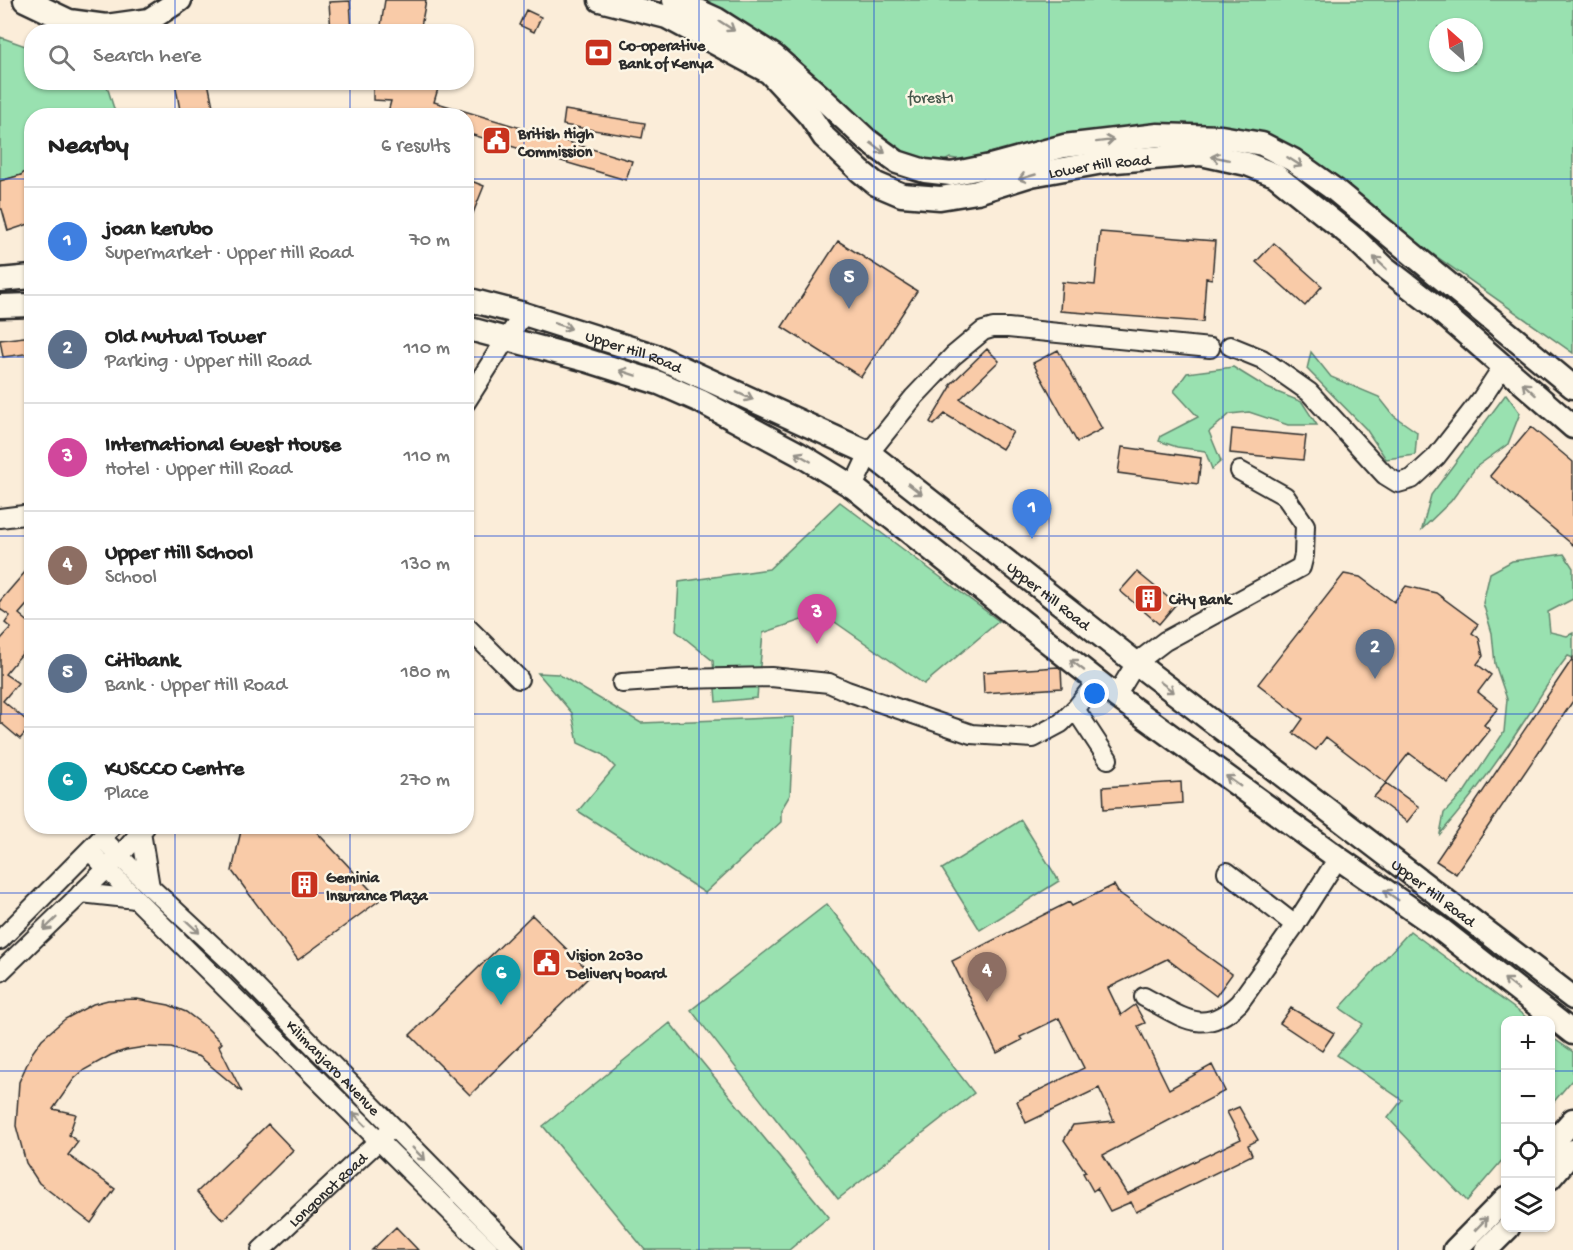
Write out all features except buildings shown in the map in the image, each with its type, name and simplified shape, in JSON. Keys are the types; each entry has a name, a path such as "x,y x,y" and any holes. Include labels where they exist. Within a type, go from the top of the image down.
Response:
{"street":[{"path":"25,0 69,21 91,24"},
{"path":"120,24 149,20 180,0"},
{"name":"Lower Hill Road","path":"600,0 667,17 768,72 810,116 824,137 860,171 876,184 902,195 940,198 977,192 1031,175 1103,162 1202,154 1247,164 1275,176 1297,191 1356,240 1384,267 1432,304 1573,427"},
{"name":"Lower Hill Road","path":"674,0 716,19 774,56 867,140 897,162 925,171 951,174 1064,146 1158,135 1221,137 1262,144 1293,160 1335,190 1573,387"},
{"path":"0,280 24,278"},
{"name":"Upper Hill Road","path":"474,301 657,356 869,453 1136,663 1573,998"},
{"path":"0,306 24,305"},
{"path":"474,389 524,314"},
{"path":"853,487 869,453 914,397 953,357 978,335 993,327 1210,348"},
{"name":"Upper Hill Road","path":"474,332 586,360 659,383 700,401 799,454 853,487 1116,696 1338,858 1440,928 1573,1034"},
{"path":"1230,346 1262,359 1310,392 1385,475 1398,483 1412,479 1436,457 1482,398 1503,366"},
{"path":"1116,696 1136,663 1165,641 1300,567 1304,555 1305,525 1285,496 1240,471"},
{"path":"0,518 24,514"},
{"path":"1005,608 1027,578"},
{"path":"474,634 519,679"},
{"path":"622,683 771,677 829,683 971,734 1033,738 1061,723 1076,709 1097,681"},
{"path":"1076,709 1108,759"},
{"path":"0,972 113,863 139,834"},
{"path":"81,893 143,893 144,834"},
{"path":"0,940 102,838"},
{"name":"Kilimanjaro Avenue","path":"102,838 113,863 489,1250"},
{"path":"1144,997 1195,1022 1220,1018 1239,1003 1295,925 1338,858"},
{"path":"1227,872 1295,925"},
{"name":"Kilimanjaro Avenue","path":"143,893 236,967 514,1250"},
{"path":"1555,1141 1573,1120"},
{"name":"Longonot Road","path":"261,1250 393,1127"},
{"path":"1555,1173 1573,1151"},
{"path":"1455,1250 1501,1203"},
{"path":"1486,1250 1503,1232"}],"green space":[{"name":"forest1","path":"669,0 1573,0 1573,353 1267,137 976,162 950,158 935,166 908,162 878,132 853,122"},
{"path":"0,37 24,46 24,90 108,90 114,108 24,108 24,172 0,181"},
{"path":"1311,352 1331,377 1379,397 1394,416 1417,432 1415,455 1386,459 1366,429 1307,369"},
{"path":"1233,367 1267,388 1302,402 1317,425 1288,425 1249,412 1230,414 1209,432 1221,461 1212,469 1205,451 1177,447 1159,441 1161,436 1198,417 1174,391 1187,373"},
{"path":"1506,394 1520,413 1508,444 1476,467 1451,501 1422,529 1431,495"},
{"path":"840,502 999,621 924,684 822,613 763,633 757,698 716,702 713,661 676,631 679,582 769,569"},
{"path":"1564,554 1573,568 1573,599 1548,612 1550,632 1567,636 1573,633 1573,658 1568,656 1552,677 1498,760 1440,834 1444,813 1465,791 1504,732 1507,699 1495,664 1492,633 1483,603 1490,573 1512,561"},
{"path":"538,673 558,674 641,723 794,717 790,795 781,810 781,822 705,893 578,811 615,767 602,754 578,743 572,713"},
{"path":"1021,820 1059,881 980,930 942,869"},
{"path":"827,904 974,1093 838,1199 691,1010"},
{"path":"1410,931 1525,1016 1501,1016 1501,1162 1467,1201 1388,1118 1402,1100 1337,1055 1363,1024 1340,1008"},
{"path":"670,1023 829,1217 789,1250 645,1250 543,1126"},
{"path":"1555,1039 1573,1052 1573,1079 1555,1100"}],"place":[{"name":"Co-operative Bank of Kenya","path":"598,53"},
{"name":"British High Commission","path":"497,141"},
{"name":"Citibank","path":"849,309"},
{"name":"joan kerubo","path":"1032,539"},
{"name":"City Bank","path":"1148,598"},
{"name":"International Guest House","path":"817,644"},
{"name":"Old Mutual Tower","path":"1375,679"},
{"name":"Geminia Insurance Plaza","path":"305,885"},
{"name":"Vision 2030 Delivery board","path":"546,963"},
{"name":"Upper Hill School","path":"987,1002"},
{"name":"KUSCCO Centre","path":"501,1005"}]}
